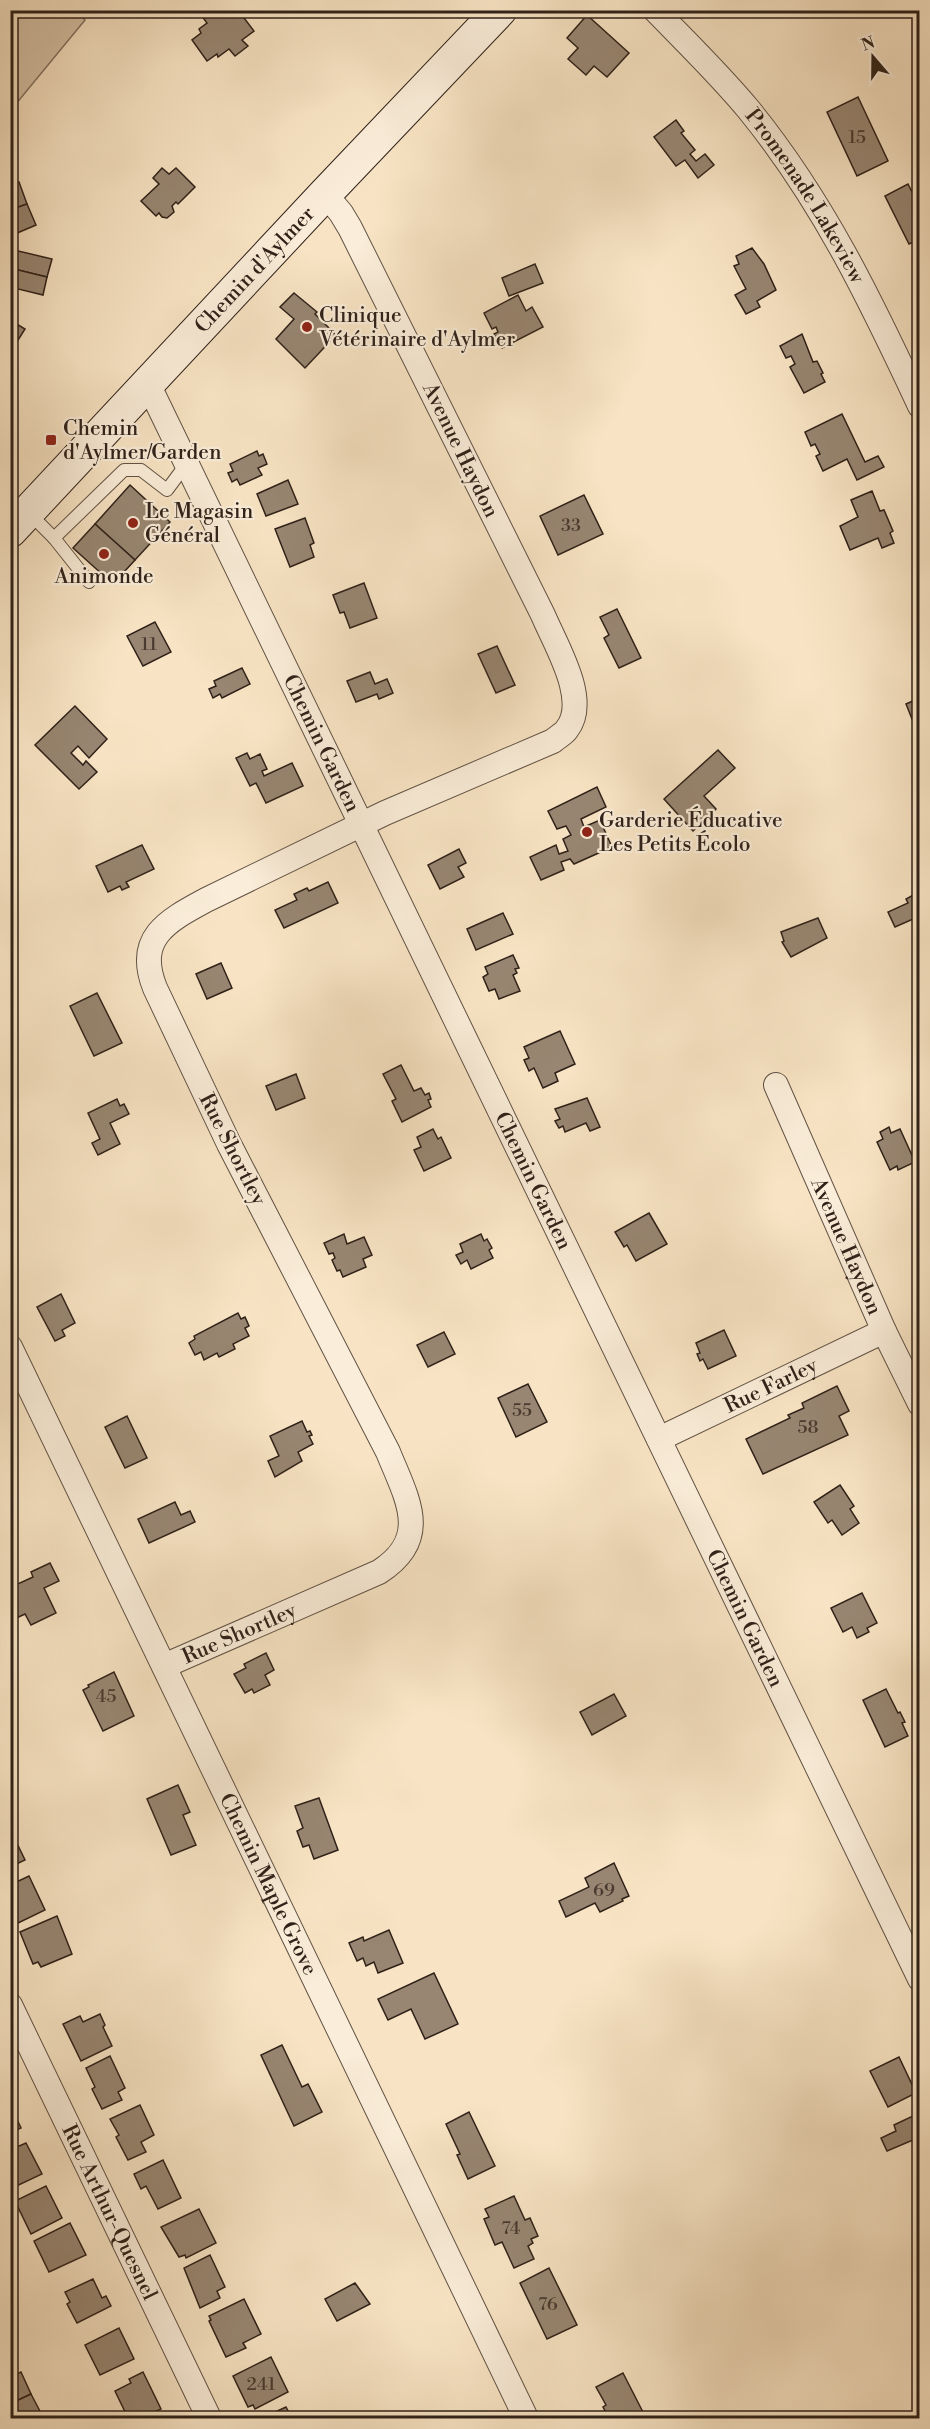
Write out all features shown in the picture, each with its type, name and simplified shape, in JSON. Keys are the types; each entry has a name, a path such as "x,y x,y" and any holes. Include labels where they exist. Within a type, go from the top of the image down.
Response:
{"main road":[{"name":"Chemin d'Aylmer","path":"19,521 500,10"}],"street":[{"name":"Promenade Lakeview","path":"655,10 748,110 806,189 837,236 865,289 920,406"},
{"name":"Avenue Haydon","path":"325,194 350,228 543,615 573,687 574,716"},
{"name":"Chemin Garden","path":"148,384 920,1979"},
{"name":"Rue Shortley","path":"164,1666 379,1572 395,1562 405,1549 411,1535 407,1499 388,1452 229,1144 155,988 148,962 149,950 154,937 164,926 183,912 362,825 553,741 567,730 574,716"},
{"name":"Avenue Haydon","path":"776,1085 884,1331 920,1404"},
{"name":"Rue Farley","path":"659,1439 884,1331"},
{"name":"Chemin Maple Grove","path":"10,1347 526,2418"},
{"name":"Rue Arthur-Quesnel","path":"10,2005 209,2418"}],"lane":[{"path":"54,538 124,470 141,470 167,490 187,463"},
{"path":"19,521 54,538 89,582"}],"shaded area":[{"path":"11,10 77,11 85,20 11,110"}],"building":[{"path":"208,10 238,10 254,31 242,40 248,46 235,56 229,49 207,61 192,40 201,33 199,29 207,23 201,15"},
{"path":"587,15 629,53 607,77 594,66 586,75 568,59 578,48 567,38"},
{"path":"858,97 888,161 857,176 827,112"},
{"path":"676,120 684,131 681,133 695,150 690,154 696,161 705,154 714,165 698,178 685,160 676,166 654,137"},
{"path":"162,168 169,174 176,168 195,187 178,204 176,202 172,206 174,212 167,218 162,217 159,213 156,216 141,201 159,184 153,178"},
{"path":"19,182 27,204 10,210 10,185"},
{"path":"908,184 917,202 920,201 920,239 909,244 885,196"},
{"path":"27,204 36,225 10,236 10,210"},
{"path":"752,248 764,264 776,290 757,301 760,307 746,314 735,295 746,289 734,266 739,264 736,256"},
{"path":"14,250 52,259 47,277 10,268 10,258 13,257"},
{"path":"535,264 543,283 509,296 502,278"},
{"path":"10,268 47,277 43,295 10,287"},
{"name":"Clinique Vétérinaire d'Aylmer","path":"294,293 317,312 315,314 336,335 305,368 276,339 294,319 280,307"},
{"path":"518,295 526,311 532,307 543,327 502,348 494,334 498,332 496,327 492,329 484,313"},
{"path":"10,320 25,329 15,345 10,342"},
{"path":"802,334 813,362 817,361 825,382 804,393 790,367 795,364 791,356 786,358 780,346"},
{"path":"842,414 865,462 878,456 884,467 857,480 847,459 823,471 816,456 820,454 815,444 811,446 805,432"},
{"path":"257,451 259,456 263,454 267,464 258,468 262,475 240,485 237,479 232,482 228,473 233,471 230,464"},
{"path":"288,480 298,504 266,516 257,494"},
{"name":"Le Magasin Général","path":"130,485 170,522 135,560 95,524"},
{"path":"872,491 880,511 884,510 893,531 890,533 894,543 882,548 878,538 850,550 840,526 858,517 851,500"},
{"path":"584,495 603,534 558,555 540,516"},
{"path":"305,518 314,543 310,545 314,557 290,567 275,529"},
{"name":"Animonde","path":"95,524 135,560 113,584 73,548"},
{"path":"364,583 377,618 350,628 344,612 340,613 333,595"},
{"path":"617,609 641,658 619,668 604,638 609,635 600,617"},
{"path":"155,622 171,652 143,666 127,636"},
{"path":"497,646 515,685 496,693 478,654"},
{"path":"242,668 250,684 222,698 220,694 213,698 209,689 216,686 214,681"},
{"path":"370,672 375,684 387,679 393,693 379,699 377,694 356,702 347,681"},
{"path":"920,698 920,722 914,724 906,704"},
{"path":"75,706 107,739 89,758 78,746 71,753 83,765 86,761 97,772 79,789 35,745"},
{"path":"718,750 735,768 704,796 716,809 693,831 664,799"},
{"path":"247,753 250,759 260,754 267,769 262,771 264,776 292,763 303,786 266,803 256,783 250,786 236,758"},
{"name":"Garderie Éducative Les Petits Écolo","path":"597,787 606,807 581,819 584,827 600,820 612,847 574,864 570,859 561,862 564,870 541,880 530,857 556,845 559,854 568,851 563,839 571,835 566,826 557,829 548,811"},
{"path":"142,845 154,869 126,882 129,887 122,890 120,886 108,892 96,866"},
{"path":"459,849 466,863 458,867 464,877 440,889 428,865"},
{"path":"328,882 338,903 284,928 275,910 297,900 294,894 307,888 309,891"},
{"path":"915,894 917,899 920,898 920,916 895,927 888,912 908,903 906,899"},
{"path":"503,913 513,934 476,950 467,929"},
{"path":"818,918 827,938 791,957 782,942 784,941 781,932"},
{"path":"513,955 519,968 515,969 517,973 513,975 520,991 499,999 495,989 489,991 483,977 488,974 485,967"},
{"path":"221,963 232,988 207,999 196,974"},
{"path":"97,993 122,1043 94,1056 70,1006"},
{"path":"560,1031 575,1064 555,1073 558,1081 543,1088 534,1068 529,1071 524,1060 529,1058 524,1047"},
{"path":"401,1065 414,1091 421,1088 425,1095 429,1093 431,1099 428,1100 431,1107 402,1122 392,1101 396,1099 383,1074"},
{"path":"296,1074 305,1098 276,1110 266,1086"},
{"path":"587,1098 600,1127 590,1131 586,1123 565,1132 563,1126 559,1128 555,1121 560,1119 555,1109"},
{"path":"117,1099 120,1106 124,1104 129,1114 110,1123 120,1144 98,1155 92,1143 100,1139 88,1113"},
{"path":"889,1127 891,1133 900,1129 915,1162 898,1170 897,1166 890,1170 877,1142 883,1139 880,1132"},
{"path":"433,1129 438,1139 441,1137 451,1158 424,1171 414,1150 421,1147 417,1137"},
{"path":"649,1213 667,1244 636,1261 627,1245 624,1247 615,1232"},
{"path":"344,1234 347,1244 364,1237 372,1255 363,1259 366,1267 343,1277 332,1260 335,1258 333,1253 329,1254 324,1243"},
{"path":"481,1234 484,1241 487,1239 492,1248 489,1250 493,1258 471,1269 467,1260 461,1264 456,1255 463,1252 460,1244"},
{"path":"61,1294 75,1323 62,1330 65,1336 55,1341 37,1307"},
{"path":"238,1313 241,1319 245,1317 249,1326 245,1328 249,1336 233,1344 235,1349 219,1357 217,1353 204,1360 201,1352 195,1355 189,1343 195,1339 194,1336"},
{"path":"724,1330 736,1356 708,1369 703,1359 700,1361 696,1343"},
{"path":"444,1332 455,1354 428,1367 417,1345"},
{"path":"528,1384 547,1422 516,1437 498,1398"},
{"path":"837,1386 849,1411 839,1416 848,1435 763,1474 746,1439 790,1418 788,1415 804,1408 802,1403"},
{"path":"127,1416 147,1458 125,1468 105,1427"},
{"path":"302,1421 307,1432 310,1431 312,1435 309,1436 313,1444 298,1452 302,1461 275,1477 268,1461 279,1456 270,1436"},
{"path":"840,1485 854,1506 850,1509 859,1523 842,1535 832,1520 828,1523 814,1502"},
{"path":"175,1502 181,1515 190,1511 195,1522 149,1543 138,1519"},
{"path":"50,1563 59,1581 44,1588 56,1613 31,1625 25,1614 10,1621 10,1603 17,1600 11,1587 33,1577 31,1572"},
{"path":"862,1593 877,1623 867,1628 869,1632 857,1638 852,1627 843,1632 831,1608"},
{"path":"266,1653 274,1670 265,1675 270,1685 254,1693 252,1689 245,1693 234,1674 246,1668 244,1664"},
{"path":"114,1672 134,1716 103,1731 83,1690 89,1687 88,1685"},
{"path":"886,1689 905,1722 902,1723 908,1736 885,1747 863,1700"},
{"path":"614,1694 626,1716 592,1735 580,1712"},
{"path":"178,1785 190,1812 183,1815 196,1845 171,1855 147,1799"},
{"path":"319,1798 338,1850 314,1859 309,1845 303,1847 297,1831 303,1828 295,1806"},
{"path":"10,1829 25,1860 10,1867"},
{"path":"614,1863 629,1896 600,1912 595,1903 566,1917 559,1901 589,1887 585,1878"},
{"path":"29,1876 45,1910 16,1924 10,1913 10,1885"},
{"path":"57,1916 72,1954 41,1967 38,1962 33,1964 20,1932"},
{"path":"389,1930 403,1963 378,1973 374,1962 366,1966 363,1958 357,1961 349,1943 363,1937 364,1941"},
{"path":"434,1973 458,2024 425,2039 411,2009 388,2020 378,1999"},
{"path":"100,2014 112,2046 81,2061 63,2024 80,2016 83,2022"},
{"path":"282,2045 302,2087 308,2084 322,2112 294,2126 261,2055"},
{"path":"110,2056 125,2088 118,2092 122,2100 102,2109 92,2089 95,2087 86,2068"},
{"path":"899,2057 916,2093 888,2107 870,2071"},
{"path":"10,2105 21,2128 10,2133"},
{"path":"140,2105 154,2135 141,2142 146,2152 128,2160 116,2137 119,2135 110,2119"},
{"path":"469,2112 495,2166 468,2179 457,2155 460,2154 446,2124"},
{"path":"917,2114 920,2137 887,2151 881,2138 896,2131 894,2125"},
{"path":"26,2143 42,2174 10,2189 10,2150"},
{"path":"163,2160 181,2198 158,2209 146,2186 141,2189 134,2174"},
{"path":"46,2186 62,2218 31,2234 15,2201"},
{"path":"514,2196 525,2220 530,2218 538,2236 531,2239 533,2243 528,2246 534,2259 514,2268 502,2242 495,2245 484,2219 489,2217 485,2209"},
{"path":"199,2209 216,2243 186,2258 185,2255 179,2257 161,2227"},
{"path":"70,2223 86,2255 49,2272 34,2241"},
{"path":"210,2255 225,2287 217,2291 220,2298 200,2308 184,2268"},
{"path":"549,2268 577,2325 547,2339 520,2283"},
{"path":"93,2279 102,2298 106,2296 111,2306 77,2323 67,2304 70,2302 65,2292"},
{"path":"355,2283 370,2304 337,2321 325,2299"},
{"path":"244,2299 261,2334 243,2343 246,2348 226,2357 209,2321 211,2320 209,2316"},
{"path":"119,2328 134,2359 100,2375 85,2345"},
{"path":"271,2357 288,2392 255,2409 253,2405 248,2407 233,2376"},
{"path":"21,2372 31,2394 10,2404 10,2377"},
{"path":"143,2372 161,2409 141,2418 128,2418 115,2391 131,2383 129,2379"},
{"path":"623,2373 646,2418 609,2418 603,2407 606,2405 596,2387"},
{"path":"31,2394 42,2415 34,2418 10,2418 10,2404"},
{"path":"286,2407 292,2418 262,2418"}],"place":[{"name":"Clinique Vétérinaire d'Aylmer","path":"307,327"},
{"name":"Chemin d'Aylmer/Garden","path":"51,440"},
{"name":"Le Magasin Général","path":"133,523"},
{"name":"Animonde","path":"104,554"},
{"name":"Garderie Éducative Les Petits Écolo","path":"587,832"}]}
